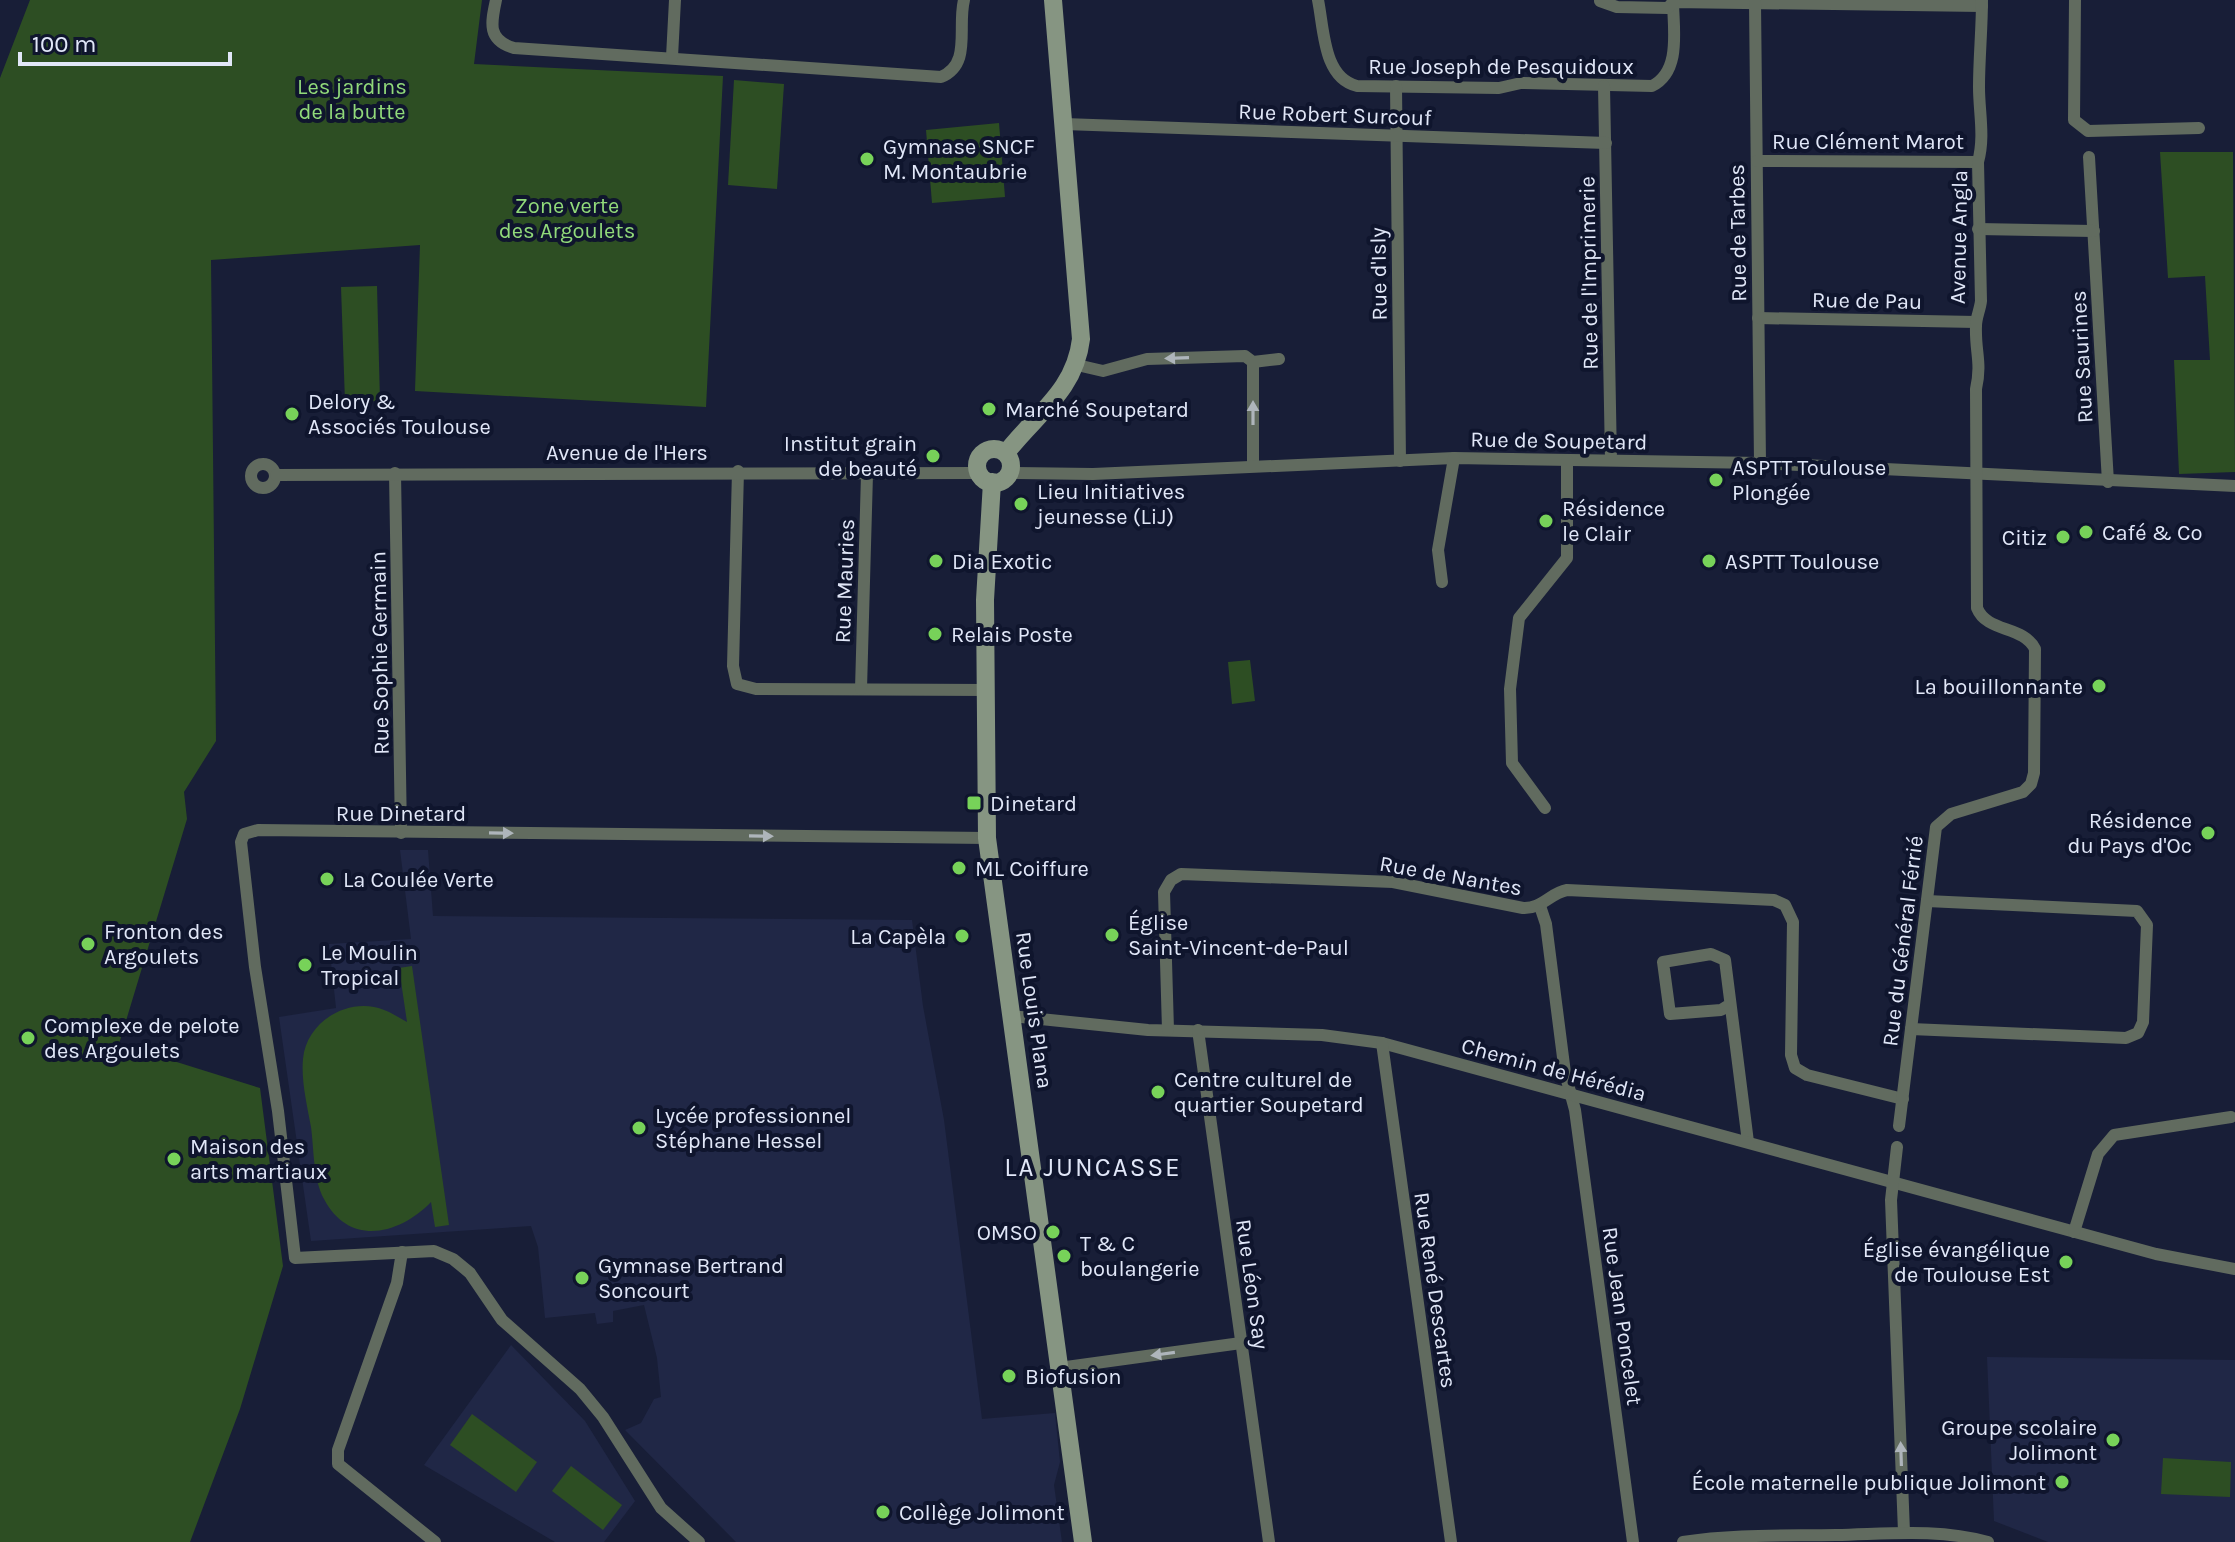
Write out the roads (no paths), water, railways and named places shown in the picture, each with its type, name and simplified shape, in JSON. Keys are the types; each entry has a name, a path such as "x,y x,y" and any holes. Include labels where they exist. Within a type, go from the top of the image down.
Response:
{"street":[{"path":"496,0 491,26 493,36 501,45 514,48 941,77 954,71 960,60 964,0"},
{"path":"672,57 675,0"},
{"path":"993,476 978,460 985,451 998,449 1006,453 1060,394 1077,365 1081,339 1053,0"},
{"name":"Rue Joseph de Pesquidoux","path":"1318,0 1336,75 1357,86 1646,87 1664,79 1673,57 1673,1"},
{"path":"2075,0 2074,120 2088,131 2199,128"},
{"path":"1600,1 1617,7 1668,8 1673,1 1982,3"},
{"name":"Rue de Tarbes","path":"1755,3 1760,463"},
{"name":"Avenue Angla","path":"1978,474 1976,389 1981,362 1976,349 1976,322 1981,301 1978,162 1982,147 1983,113 1979,93 1982,3"},
{"name":"Rue d'Isly","path":"1396,86 1400,461"},
{"name":"Rue de l'Imprimerie","path":"1604,86 1611,460"},
{"name":"Rue Robert Surcouf","path":"1064,124 1606,143"},
{"name":"Rue Saurines","path":"2089,157 2108,482"},
{"name":"Rue Clément Marot","path":"1757,161 1978,162"},
{"path":"1978,229 2094,231"},
{"name":"Rue de Pau","path":"1758,318 1976,322"},
{"path":"1077,365 1103,371 1147,359 1245,356 1253,362 1279,359"},
{"path":"1253,362 1253,465"},
{"name":"Rue Louis Plana","path":"1006,453 1011,463 993,476 986,574 987,838 1083,1542"},
{"path":"1442,582 1438,550 1454,458"},
{"name":"Rue de Soupetard","path":"993,476 1454,458 1760,463 2235,486"},
{"path":"1545,808 1512,763 1510,689 1519,618 1567,558 1567,460"},
{"path":"738,471 733,666 737,684 744,689 988,690"},
{"name":"Avenue de l'Hers","path":"276,475 738,471 993,476"},
{"name":"Rue Sophie Germain","path":"395,473 401,833"},
{"name":"Rue Mauries","path":"861,689 867,474"},
{"name":"Rue du Général Férrié","path":"1899,1126 1935,832 1940,822 1951,814 2018,795 2031,784 2034,773 2035,649 2021,634 1984,619 1977,608 1978,474"},
{"name":"Rue Dinetard","path":"402,1252 295,1258 241,842 244,834 258,830 987,838"},
{"name":"Rue de Nantes","path":"1168,1030 1164,892 1171,880 1181,874 1393,882 1523,908 1540,906 1555,894 1567,890 1780,902 1789,910 1793,922 1791,1055 1795,1068 1807,1075 1903,1099"},
{"path":"1911,1029 2126,1038 2138,1033 2143,1022 2147,925 2137,911 1927,901"},
{"name":"Rue Jean Poncelet","path":"1540,906 1546,924 1633,1542"},
{"path":"1729,1005 1721,1010 1670,1014 1663,962 1711,954 1720,956 1726,964 1748,1142"},
{"name":"Chemin de Hérédia","path":"1012,1016 1168,1030 1322,1035 1382,1043 2156,1254 2235,1269"},
{"name":"Rue Léon Say","path":"1198,1030 1269,1542"},
{"name":"Rue René Descartes","path":"1382,1043 1451,1542"},
{"path":"2074,1232 2098,1154 2114,1135 2231,1117"},
{"path":"1897,1147 1893,1184 1904,1532"},
{"path":"435,1542 338,1464 338,1450 397,1283 402,1252 434,1251 453,1259 470,1273 502,1320 580,1389 609,1425 661,1508 699,1542"},
{"path":"1059,1368 1241,1343"},
{"path":"1683,1542 1746,1536 1833,1539 1937,1532 1988,1542"}],"place":[{"name":"Gymnase SNCF M. Montaubrie","path":"867,159"},
{"name":"Marché Soupetard","path":"989,409"},
{"name":"Delory & Associés Toulouse","path":"292,414"},
{"name":"Institut grain de beauté","path":"933,456"},
{"name":"ASPTT Toulouse Plongée","path":"1716,480"},
{"name":"Lieu Initiatives jeunesse (LiJ)","path":"1021,504"},
{"name":"Résidence le Clair","path":"1546,521"},
{"name":"Café & Co","path":"2086,532"},
{"name":"Citiz","path":"2063,537"},
{"name":"Dia Exotic","path":"936,561"},
{"name":"ASPTT Toulouse","path":"1709,561"},
{"name":"Relais Poste","path":"935,634"},
{"name":"La bouillonnante","path":"2099,686"},
{"name":"Dinetard","path":"974,803"},
{"name":"Résidence du Pays d'Oc","path":"2208,833"},
{"name":"ML Coiffure","path":"959,868"},
{"name":"La Coulée Verte","path":"327,879"},
{"name":"Église Saint-Vincent-de-Paul","path":"1112,935"},
{"name":"La Capèla","path":"962,936"},
{"name":"Fronton des Argoulets","path":"88,944"},
{"name":"Le Moulin Tropical","path":"305,965"},
{"name":"Complexe de pelote des Argoulets","path":"28,1038"},
{"name":"Centre culturel de quartier Soupetard","path":"1158,1092"},
{"name":"Lycée professionnel Stéphane Hessel","path":"639,1128"},
{"name":"Maison des arts martiaux","path":"174,1159"},
{"name":"OMSO","path":"1053,1232"},
{"name":"T & C boulangerie","path":"1064,1256"},
{"name":"Église évangélique de Toulouse Est","path":"2066,1262"},
{"name":"Gymnase Bertrand Soncourt","path":"582,1278"},
{"name":"Biofusion","path":"1009,1376"},
{"name":"Groupe scolaire Jolimont","path":"2113,1440"},
{"name":"École maternelle publique Jolimont","path":"2062,1482"},
{"name":"Collège Jolimont","path":"883,1512"}],"district":[{"name":"LA JUNCASSE","path":"1093,1167"}],"park label":[{"name":"Les jardins de la butte","path":"352,98"},
{"name":"Zone verte des Argoulets","path":"567,218"}]}
